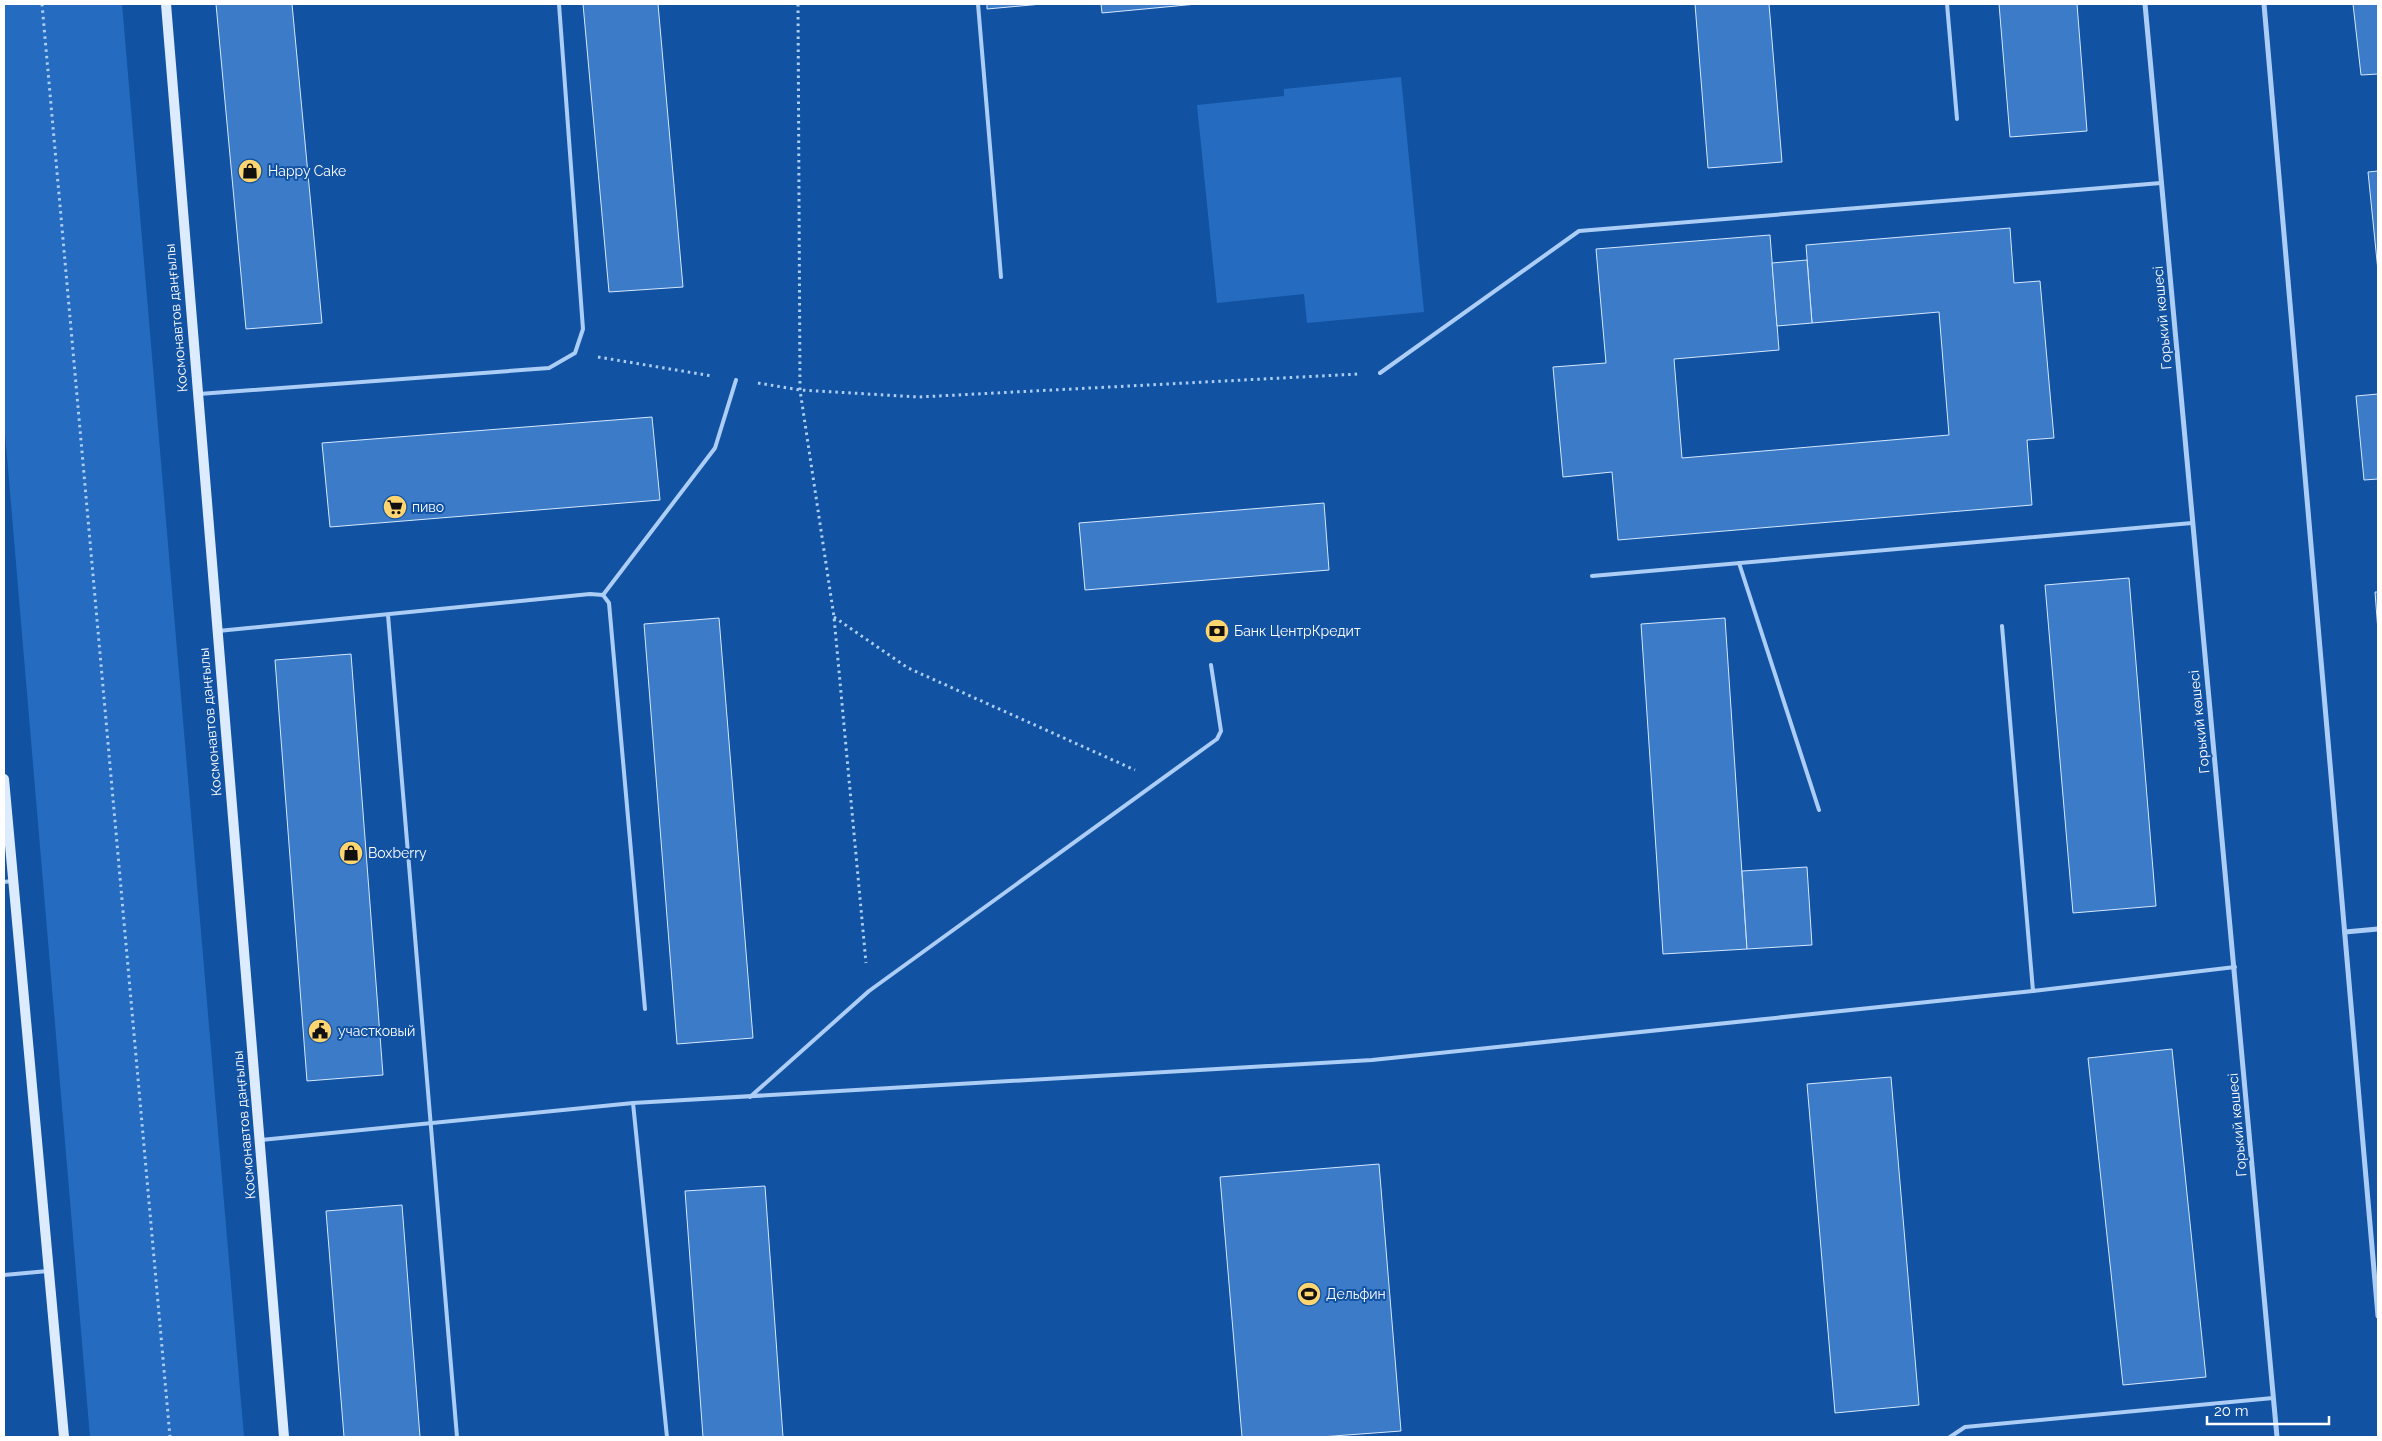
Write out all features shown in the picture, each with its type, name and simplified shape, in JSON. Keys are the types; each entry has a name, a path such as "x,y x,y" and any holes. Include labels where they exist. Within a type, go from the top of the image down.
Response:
{"street":[{"name":"Космонавтов даңғылы","path":"166,4 196,394 284,1437"},
{"name":"Горький көшесі","path":"2145,4 2277,1437"},
{"path":"2264,4 2378,1316"},
{"path":"4,779 8,881 64,1437"},
{"path":"2345,932 2378,929"}],"lane":[{"path":"196,394 549,368 575,353 583,329 559,4"},
{"path":"978,4 1001,277"},
{"path":"1947,4 1957,119"},
{"path":"1380,373 1579,231 2161,183"},
{"path":"603,595 714,448 736,380"},
{"path":"1592,576 2192,523"},
{"path":"1739,563 1819,810"},
{"path":"216,631 590,594 603,595 609,603 645,1009"},
{"path":"388,615 457,1437"},
{"path":"2002,626 2033,991"},
{"path":"750,1097 869,991 1218,739 1221,731 1211,665"},
{"path":"259,1140 633,1104 1372,1060 2033,991 2234,967"},
{"path":"633,1104 667,1437"},
{"path":"4,1275 48,1271"},
{"path":"1950,1437 1965,1427 2273,1398"}],"path":[{"path":"42,4 170,1437"},
{"path":"798,4 800,390 834,617 869,991"},
{"path":"575,353 800,390 919,397 1380,373"},
{"path":"834,617 908,668 1160,781"}],"shaded area":[{"path":"4,4 122,4 244,1437 90,1437 4,421"},
{"path":"1401,77 1424,312 1307,323 1304,294 1217,303 1197,105 1284,96 1284,89"}],"building":[{"path":"216,4 292,4 322,323 246,329"},
{"path":"583,4 658,4 683,287 609,292"},
{"path":"987,4 1042,4 987,9"},
{"path":"1101,4 1197,4 1102,13"},
{"path":"1695,4 1769,4 1782,162 1708,168"},
{"path":"1999,4 2077,4 2087,131 2010,137"},
{"path":"2353,4 2378,4 2378,74 2361,75"},
{"path":"2378,171 2378,271 2368,172"},
{"path":"2010,228 2014,283 2040,281 2054,438 2027,440 2032,505 1618,540 1612,472 1563,477 1553,367 1606,363 1596,249 1770,235 1779,350 1674,359 1682,458 1949,435 1939,312 1812,323 1806,245"},
{"path":"1807,260 1812,323 1777,326 1772,263"},
{"path":"2378,394 2378,479 2364,480 2356,396"},
{"path":"652,417 660,500 330,527 322,443"},
{"path":"1324,503 1329,570 1085,590 1079,523"},
{"path":"2129,578 2156,906 2073,913 2045,585"},
{"path":"2375,592 2378,592 2378,631"},
{"path":"719,618 753,1038 677,1044 644,624"},
{"path":"1725,618 1747,949 1663,954 1641,624"},
{"path":"351,654 383,1075 307,1081 275,660"},
{"path":"1807,867 1812,945 1747,949 1742,871"},
{"path":"2172,1049 2206,1377 2123,1385 2088,1058"},
{"path":"1891,1077 1919,1405 1835,1413 1807,1084"},
{"path":"1379,1164 1401,1431 1320,1437 1242,1437 1220,1177"},
{"path":"765,1186 783,1437 703,1437 685,1191"},
{"path":"402,1205 420,1437 344,1437 326,1211"}],"place":[{"name":"Happy Cake","path":"250,171"},
{"name":"пиво","path":"395,507"},
{"name":"Банк ЦентрКредит","path":"1217,631"},
{"name":"Boxberry","path":"351,853"},
{"name":"участковый","path":"320,1031"},
{"name":"Дельфин","path":"1309,1294"}]}
